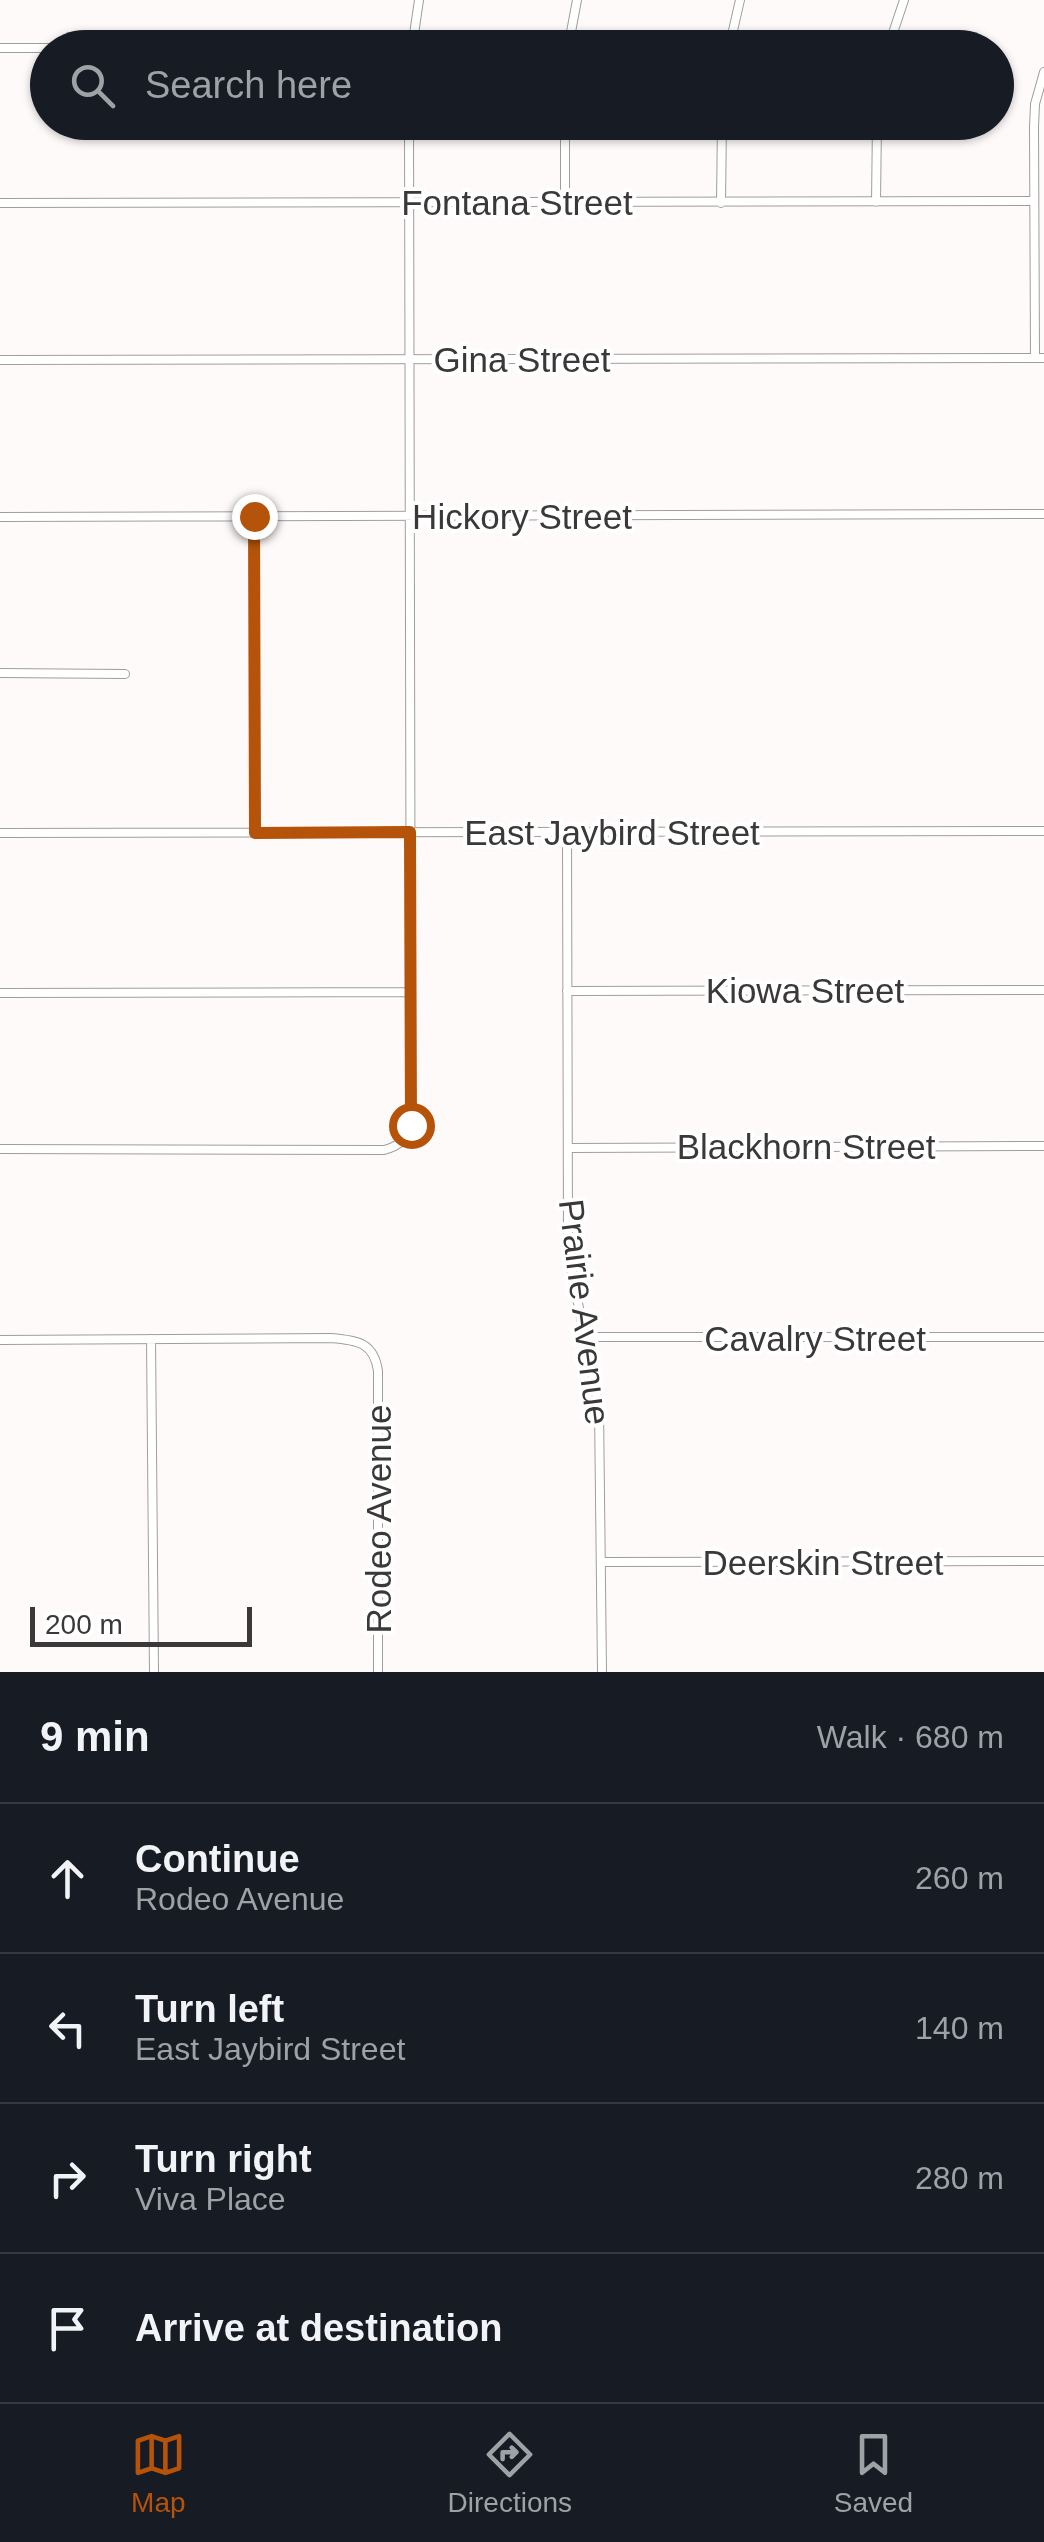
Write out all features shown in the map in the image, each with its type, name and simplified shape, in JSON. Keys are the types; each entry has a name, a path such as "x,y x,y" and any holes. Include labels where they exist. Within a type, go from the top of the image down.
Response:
{"street":[{"path":"415,30 419,0"},
{"path":"571,30 577,0"},
{"path":"733,30 740,0"},
{"path":"894,30 904,0"},
{"path":"0,48 30,48"},
{"path":"1040,358 1033,201 1035,104 1044,72"},
{"path":"0,1149 384,1150 402,1142 411,1125 409,140"},
{"path":"565,140 565,203"},
{"path":"721,203 722,140"},
{"path":"876,202 878,140"},
{"name":"Fontana Street","path":"0,203 1033,201"},
{"name":"Gina Street","path":"0,360 1040,358"},
{"name":"Hickory Street","path":"0,517 1044,514"},
{"path":"254,516 255,833"},
{"path":"0,674 125,674"},
{"name":"East Jaybird Street","path":"0,833 1044,831"},
{"name":"Prairie Avenue","path":"567,832 568,1234 599,1408 602,1672"},
{"name":"Kiowa Street","path":"567,991 1044,990"},
{"path":"0,993 410,992"},
{"name":"Blackhorn Street","path":"568,1148 1044,1146"},
{"name":"Cavalry Street","path":"586,1337 1044,1337"},
{"path":"0,1340 151,1339 154,1672"},
{"name":"Rodeo Avenue","path":"151,1339 352,1339 370,1347 378,1366 378,1672"},
{"name":"Deerskin Street","path":"602,1562 1044,1562"}],"route":[{"path":"254,516 255,833 410,832 411,1125"}]}
